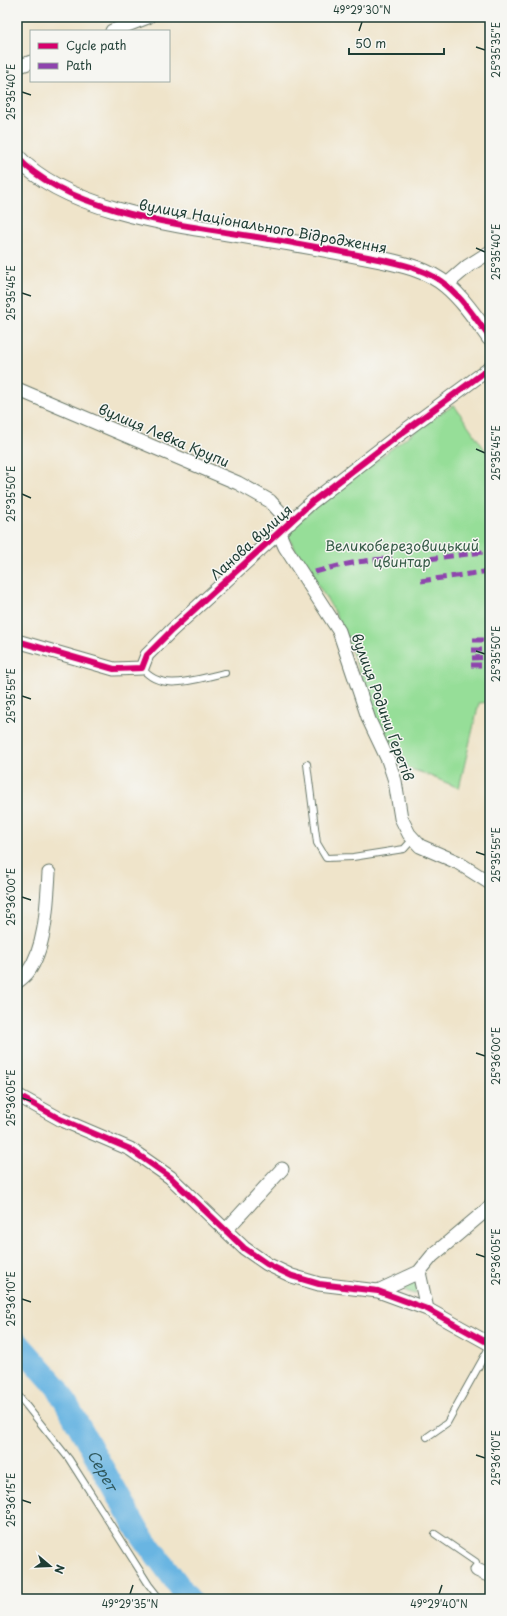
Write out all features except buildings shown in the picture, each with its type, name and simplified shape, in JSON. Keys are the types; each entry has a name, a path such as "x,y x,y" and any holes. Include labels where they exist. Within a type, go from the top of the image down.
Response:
{"street":[{"path":"115,30 148,17"},
{"path":"17,67 30,62"},
{"name":"вулиця Національного Відродження","path":"19,164 54,186 120,211 410,266 446,285 469,309 490,338"},
{"path":"446,285 468,266 490,252"},
{"name":"Ланова вулиця","path":"142,668 147,655 172,630 312,502 395,438 490,368"},
{"name":"вулиця Левка Крупи","path":"17,389 238,483 270,501 290,523"},
{"name":"вулиця Родини Ґеретів","path":"279,533 285,547 339,631 369,720 388,760 395,781 400,818 409,834 420,846 457,862 490,883"},
{"path":"17,641 114,669 142,668"},
{"path":"17,982 28,972 40,947 47,911 49,873"},
{"path":"17,1095 60,1119 130,1148 170,1177 244,1248 267,1264 292,1276 320,1284 378,1291 427,1309 490,1345"},
{"path":"226,1230 282,1169"},
{"path":"378,1291 419,1272 432,1256 490,1207"},
{"path":"419,1272 427,1309"},
{"path":"477,1570 490,1576"}],"lane":[{"path":"142,668 146,675 165,683 178,683 224,673"},
{"path":"307,764 317,843 326,858 353,857 404,849 414,839"},
{"path":"427,1437 447,1423 490,1345"},
{"path":"17,1394 69,1459 149,1585 160,1599"},
{"path":"435,1534 476,1562 477,1570"}],"green space":[{"name":"Великоберезовицький цвинтар","path":"454,405 490,457 490,702 479,703 459,788 423,773 401,766 392,760 340,623 288,536 297,524 308,514 407,437"},
{"path":"407,1280 415,1281 417,1291 415,1294 404,1291 403,1286"}],"waterway":[{"name":"Серет","path":"17,1342 57,1387 138,1531 189,1599"}],"marked path":[{"path":"428,559 483,552"},
{"path":"315,572 353,563 392,559"},
{"path":"421,581 490,571"},
{"path":"473,640 490,640"},
{"path":"472,650 490,650"},
{"path":"472,658 490,657"},
{"path":"471,665 490,665"}],"cycle path":[{"path":"17,157 40,176 67,192 98,205 167,222 278,240 383,260 432,275 446,285 470,310 490,338"},
{"path":"17,641 114,669 142,668 147,655 172,630 312,502 395,438 490,368"},
{"path":"17,1095 60,1119 130,1149 170,1177 244,1248 267,1264 292,1276 319,1284 378,1291 427,1309 490,1344"}]}
